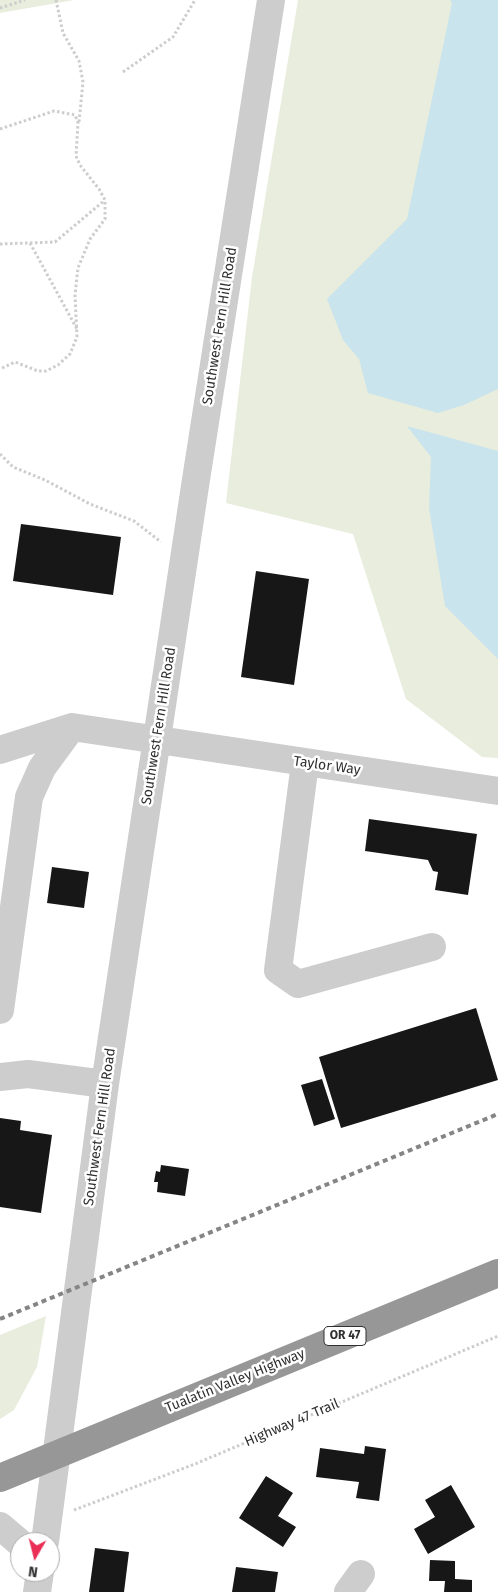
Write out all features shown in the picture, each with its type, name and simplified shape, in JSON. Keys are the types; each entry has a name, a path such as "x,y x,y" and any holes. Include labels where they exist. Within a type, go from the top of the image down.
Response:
{"highway":[{"name":"Tualatin Valley Highway","path":"0,1478 498,1273"}],"street":[{"name":"Southwest Fern Hill Road","path":"46,1532 106,1084 156,740 271,0"},
{"name":"Taylor Way","path":"72,727 498,791"},
{"path":"0,750 72,727"},
{"path":"0,1010 29,797 42,768 72,727"},
{"path":"306,763 278,970 298,984 432,947"},
{"path":"0,1078 28,1074 106,1084"},
{"path":"0,1526 10,1534"}],"path":[{"path":"0,8 25,0"},
{"path":"0,369 15,362 38,371 53,368 70,354 78,330 76,296 78,268 90,239 104,219 105,200 76,156 83,82 79,61 63,33 56,0"},
{"path":"123,72 173,37 195,0"},
{"path":"0,129 54,111 75,115 78,123"},
{"path":"0,244 55,242 60,240 105,200"},
{"path":"30,243 78,330"},
{"path":"0,454 13,467 45,480 90,504 127,517 161,542 185,551"},
{"name":"Highway 47 Trail","path":"84,1505 195,1464 498,1336"}],"green space":[{"path":"0,0 74,0 0,13"},
{"path":"298,0 498,0 498,758 482,757 406,699 353,534 226,503 252,277"},
{"path":"46,1316 37,1367 14,1410 0,1419 0,1335"}],"water":[{"path":"450,0 498,0 498,389 464,405 438,413 368,393 359,359 343,340 327,299 407,219 452,3"},
{"path":"407,426 498,451 498,659 445,606 429,508 431,457"}],"building":[{"path":"21,524 121,537 113,595 13,581"},
{"path":"256,571 309,579 294,685 241,677"},
{"path":"369,819 477,834 468,895 435,890 438,872 433,871 428,860 365,851"},
{"path":"52,867 89,872 84,908 47,903"},
{"path":"476,1008 498,1080 341,1128 319,1057"},
{"path":"322,1079 335,1119 314,1126 301,1085"},
{"path":"0,1118 21,1121 20,1130 52,1135 41,1213 0,1207"},
{"path":"161,1165 189,1169 185,1196 157,1192 158,1182 154,1182 156,1171 160,1172"},
{"path":"365,1446 386,1449 379,1501 356,1498 359,1482 316,1477 320,1448 364,1454"},
{"path":"266,1476 293,1493 278,1516 296,1527 283,1547 239,1518"},
{"path":"451,1485 475,1527 428,1554 414,1529 435,1517 425,1500"},
{"path":"95,1548 129,1552 124,1592 89,1592"},
{"path":"430,1560 455,1561 455,1579 472,1580 472,1592 444,1592 445,1581 429,1581"},
{"path":"236,1567 278,1572 275,1592 232,1592"}],"railway":[{"path":"0,1319 498,1114"}]}
